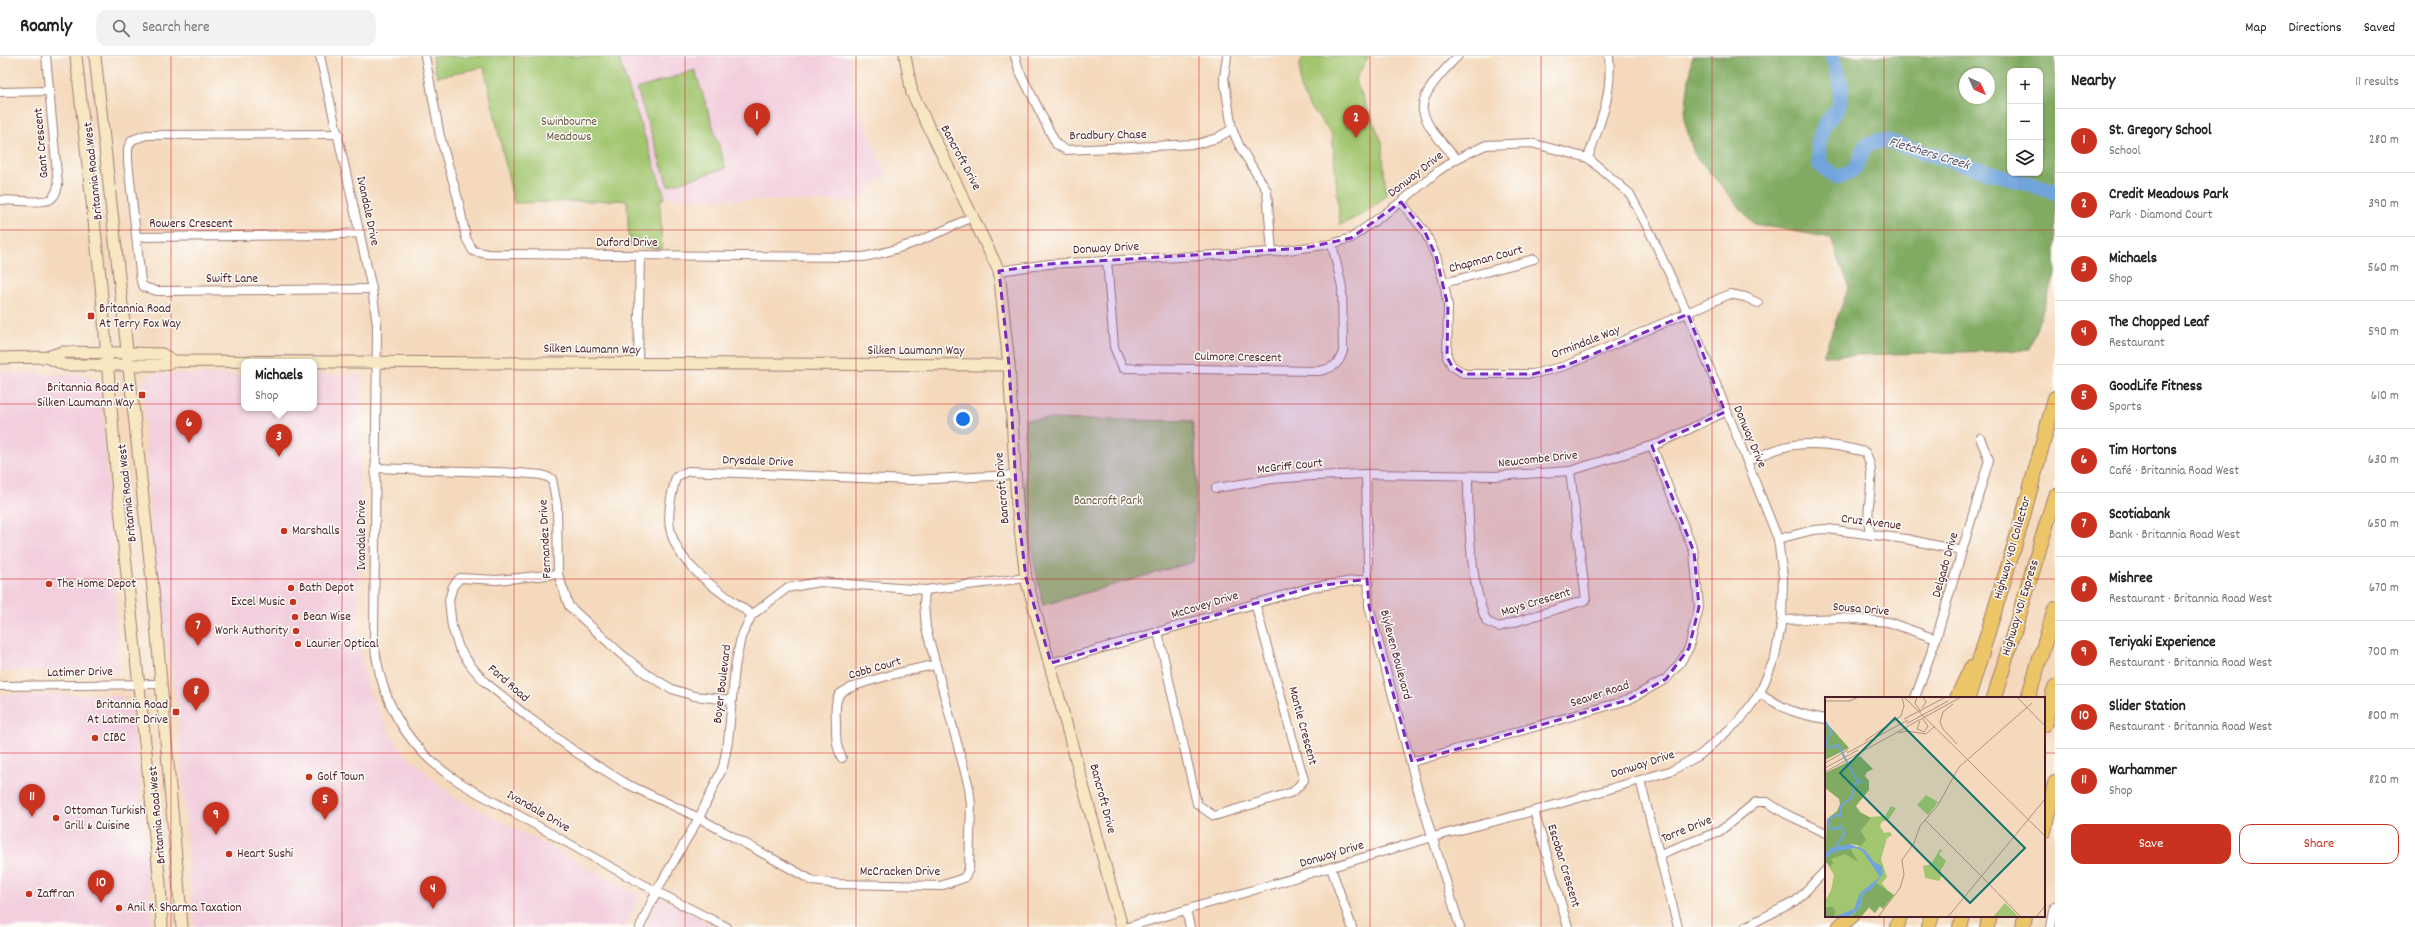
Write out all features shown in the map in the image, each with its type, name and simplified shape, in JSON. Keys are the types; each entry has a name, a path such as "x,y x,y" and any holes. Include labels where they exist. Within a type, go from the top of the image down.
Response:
{"highway":[{"name":"Highway 401 Collector","path":"1968,697 2020,527 2055,398"},
{"name":"Highway 401 Express","path":"1994,697 2055,496"},
{"path":"2028,697 2055,609"},
{"path":"1957,697 1963,682 1985,644"},
{"path":"2045,721 2055,686"},
{"path":"2045,827 2055,783"},
{"path":"1839,927 1851,917"},
{"path":"1897,927 1900,917"},
{"path":"1928,927 1932,917"},
{"path":"1960,927 1963,917"},
{"path":"1987,927 1990,917"},
{"path":"2023,927 2025,917"}],"street":[{"name":"Gant Crescent","path":"0,200 45,200 51,198 55,194 58,185 46,56"},
{"name":"Britannia Road West","path":"76,56 107,359 117,481 160,883 162,927"},
{"name":"Britannia Road West","path":"95,56 129,359 161,684 182,927"},
{"name":"Ivandale Drive","path":"320,56 339,134 372,289 377,325 375,656 384,691 404,730 424,754 452,778 585,853 657,890 686,907 727,927"},
{"name":"Duford Drive","path":"426,56 440,136 458,199 466,238 473,251 488,254 863,257 888,253 915,244 974,216"},
{"name":"Bancroft Drive","path":"905,56 912,93 974,216 999,271 1010,365 1015,475 1026,578 1051,663 1122,927"},
{"name":"Bradbury Chase","path":"1015,56 1019,70 1056,144 1066,150 1198,144 1217,138 1232,129"},
{"path":"1227,56 1224,78 1232,129 1240,147 1267,191 1272,252"},
{"path":"1456,159 1428,124 1422,109 1427,94 1442,71 1458,56"},
{"path":"1588,158 1608,102 1610,70 1609,56"},
{"path":"0,92 50,91"},
{"name":"Rowers Crescent","path":"339,134 146,135 132,140 128,153 137,237 327,235 360,233"},
{"name":"Donway Drive","path":"999,271 1049,264 1272,252 1332,244 1351,238 1401,202 1438,171 1456,159 1486,145 1530,143 1588,158 1630,194 1688,314 1778,539 1783,577 1782,620 1775,657 1760,693 1740,720 1700,755 1672,770 1640,780 1534,811 1433,837 1128,927"},
{"name":"Ormindale Way","path":"1401,202 1425,232 1436,256 1444,283 1448,306 1447,357 1452,366 1465,374 1533,374 1565,366 1688,314 1730,294 1745,297 1758,303"},
{"name":"Swift Lane","path":"137,237 141,282 144,287 157,291 372,289"},
{"name":"Culmore Crescent","path":"1107,260 1114,347 1123,368 1319,371 1332,368 1340,359 1343,351 1342,287 1332,244"},
{"path":"638,365 640,255"},
{"name":"Chapman Court","path":"1444,283 1534,259"},
{"name":"Silken Laumann Way","path":"0,358 47,358 62,352 107,359 129,359 163,365 174,361 241,361"},
{"name":"Silken Laumann Way","path":"317,361 638,365 1010,365"},
{"name":"Newcombe Drive","path":"1366,474 1468,476 1570,471 1652,446 1726,412"},
{"name":"Delgado Drive","path":"1914,697 1936,639 1989,460 1980,438"},
{"path":"1746,461 1798,445 1849,448 1865,452 1870,461 1871,497 1867,524 1871,535"},
{"name":"Seaver Road","path":"1412,762 1628,700 1666,679 1680,663 1689,648 1699,607 1694,552 1652,446"},
{"name":"Fernandez Drive","path":"375,468 542,474 552,479 557,506 558,574 570,606 621,654 648,675 672,689 694,696 731,700"},
{"name":"Drysdale Drive","path":"752,615 690,566 678,548 670,528 671,493 676,477 688,471 911,480 1015,475"},
{"name":"Mays Crescent","path":"1468,476 1469,530 1480,608 1487,622 1499,627 1586,600 1570,471"},
{"name":"Blyleven Boulevard","path":"1366,474 1367,579 1369,606 1412,762 1417,787 1433,837"},
{"name":"McGriff Court","path":"1216,488 1272,479 1366,474"},
{"name":"Cruz Avenue","path":"1778,539 1813,530 1827,529 1906,539 1962,551"},
{"name":"Ford Road","path":"558,574 497,580 460,578 454,586 449,600 452,627 459,648 485,682 576,753 625,783 699,818"},
{"name":"Boyer Boulevard","path":"640,927 657,890 699,818 723,767 728,742 731,700 741,637 752,615 787,588 819,582 925,590 1026,578"},
{"name":"McCovey Drive","path":"1051,663 1312,587 1367,579"},
{"name":"McCracken Drive","path":"699,818 813,880 838,884 940,886 964,878 969,869 971,805 969,787 934,665 926,628 924,603 925,590"},
{"name":"Mantle Crescent","path":"1158,632 1197,804 1214,816 1293,792 1304,780 1255,603"},
{"name":"Sousa Drive","path":"1782,620 1844,618 1888,622 1936,639"},
{"name":"Cobb Court","path":"842,758 838,750 836,738 836,702 840,694 856,686 934,665"},
{"name":"Latimer Drive","path":"0,686 161,684"},
{"path":"1760,693 1784,709 1802,715 1825,719"},
{"path":"1640,780 1678,927"},
{"name":"Torre Drive","path":"1660,854 1720,832 1756,802 1767,802 1786,814 1825,833"},
{"name":"Escobar Crescent","path":"1534,811 1568,927"},
{"path":"1433,837 1460,927"},
{"path":"1331,868 1352,927"},
{"path":"1745,927 1796,901 1825,871"},
{"path":"2051,927 2055,906"},
{"path":"1186,910 1190,927"}],"highlighted area":[{"path":"1401,202 1425,232 1436,256 1448,306 1447,357 1452,366 1465,374 1533,374 1565,366 1688,314 1725,412 1652,446 1694,552 1699,607 1689,648 1666,679 1628,700 1412,762 1369,606 1367,579 1312,587 1051,663 1026,578 1017,504 1009,365 999,271 1049,264 1305,248 1351,238"}],"shaded area":[{"path":"618,56 849,56 855,98 886,174 858,202 665,198"},
{"path":"0,372 87,376 98,381 102,392 120,672 0,671"},
{"path":"149,374 241,375 241,411 317,411 317,375 362,375 358,643 370,693 390,734 403,752 454,797 640,895 625,927 194,927 177,707 152,553 143,383"},
{"path":"0,694 113,695 122,696 121,698 131,706 133,713 146,844 152,927 0,927"},
{"path":"660,897 715,927 645,927"}],"green space":[{"name":"Swinbourne Meadows","path":"432,56 618,56 665,198 660,200 662,249 629,246 627,200 514,203 484,67 437,77"},
{"path":"1304,56 1369,56 1355,80 1382,142 1386,196 1367,212 1340,225 1332,134 1310,107 1300,88 1300,63"},
{"path":"1692,56 2055,56 2055,275 2029,350 1823,356 1849,286 1831,238 1754,224 1694,154 1684,119"},
{"path":"695,70 726,168 668,186 637,89"},
{"name":"Bancroft Park","path":"1025,419 1192,421 1197,466 1193,562 1043,605 1025,518"}],"waterway":[{"name":"Fletchers Creek","path":"1832,56 1842,88 1838,109 1824,125 1818,143 1820,165 1837,177 1852,171 1859,161 1866,146 1872,142 1883,140 2055,192"}],"place":[{"name":"St. Gregory School","path":"757,136"},
{"name":"Credit Meadows Park","path":"1356,138"},
{"name":"Britannia Road At Terry Fox Way","path":"91,316"},
{"name":"Britannia Road At Silken Laumann Way","path":"142,395"},
{"name":"Tim Hortons","path":"189,443"},
{"name":"Michaels","path":"279,457"},
{"name":"Marshalls","path":"284,531"},
{"name":"The Home Depot","path":"49,584"},
{"name":"Bath Depot","path":"291,588"},
{"name":"Excel Music","path":"293,602"},
{"name":"Bean Wise","path":"295,617"},
{"name":"Work Authority","path":"296,631"},
{"name":"Laurier Optical","path":"298,644"},
{"name":"Scotiabank","path":"198,646"},
{"name":"Mishree","path":"196,711"},
{"name":"Britannia Road At Latimer Drive","path":"176,712"},
{"name":"CIBC","path":"95,738"},
{"name":"Golf Town","path":"309,777"},
{"name":"Warhammer","path":"32,817"},
{"name":"Ottoman Turkish Grill & Cuisine","path":"56,818"},
{"name":"GoodLife Fitness","path":"325,820"},
{"name":"Teriyaki Experience","path":"216,835"},
{"name":"Heart Sushi","path":"229,854"},
{"name":"Zaffran","path":"29,894"},
{"name":"Slider Station","path":"101,903"},
{"name":"Anil K. Sharma Taxation","path":"119,908"},
{"name":"The Chopped Leaf","path":"433,909"}]}
